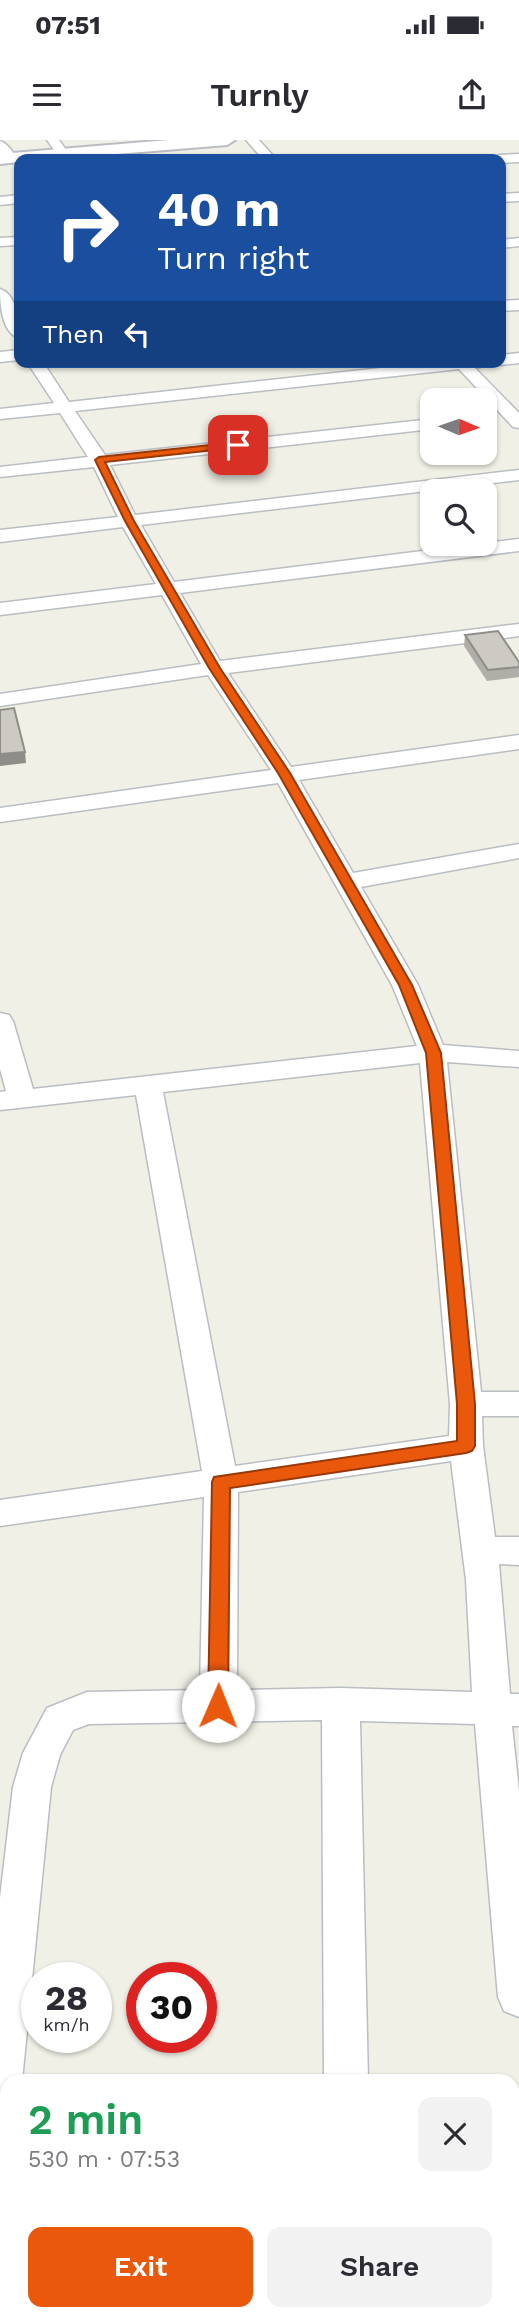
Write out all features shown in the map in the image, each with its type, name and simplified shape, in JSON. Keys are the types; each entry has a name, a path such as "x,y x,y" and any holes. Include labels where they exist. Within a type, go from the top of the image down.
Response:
{"street":[{"path":"53,140 63,154"},
{"path":"3,154 63,154 227,140"},
{"path":"252,140 265,154"},
{"path":"0,291 14,322"},
{"path":"39,368 99,460 130,521 214,668 284,773 405,985 433,1053 466,1404 466,1446 479,1550 505,1709 519,1997"},
{"path":"0,414 417,368"},
{"path":"467,368 517,418"},
{"path":"497,419 517,418"},
{"path":"0,471 420,425"},
{"path":"0,536 519,475"},
{"path":"0,608 519,545"},
{"path":"0,700 214,668 519,630"},
{"path":"0,815 284,773 518,743"},
{"path":"346,881 519,851"},
{"path":"0,1021 11,1100 433,1053 519,1059"},
{"path":"148,1084 221,1482 218,1706"},
{"path":"466,1404 519,1404"},
{"path":"0,1513 466,1446"},
{"path":"479,1550 519,1551"},
{"path":"1,2074 32,1787 42,1753 60,1719 87,1708 341,1704 505,1709"},
{"path":"341,1704 346,2074"}],"building":[{"path":"498,631 519,662 519,667 488,670 465,635"},
{"path":"14,708 25,752 0,754 0,710"}],"route":[{"path":"218,1706 221,1482 466,1446 466,1404 433,1053 405,985 284,773 214,668 130,521 99,460 238,445"}]}
